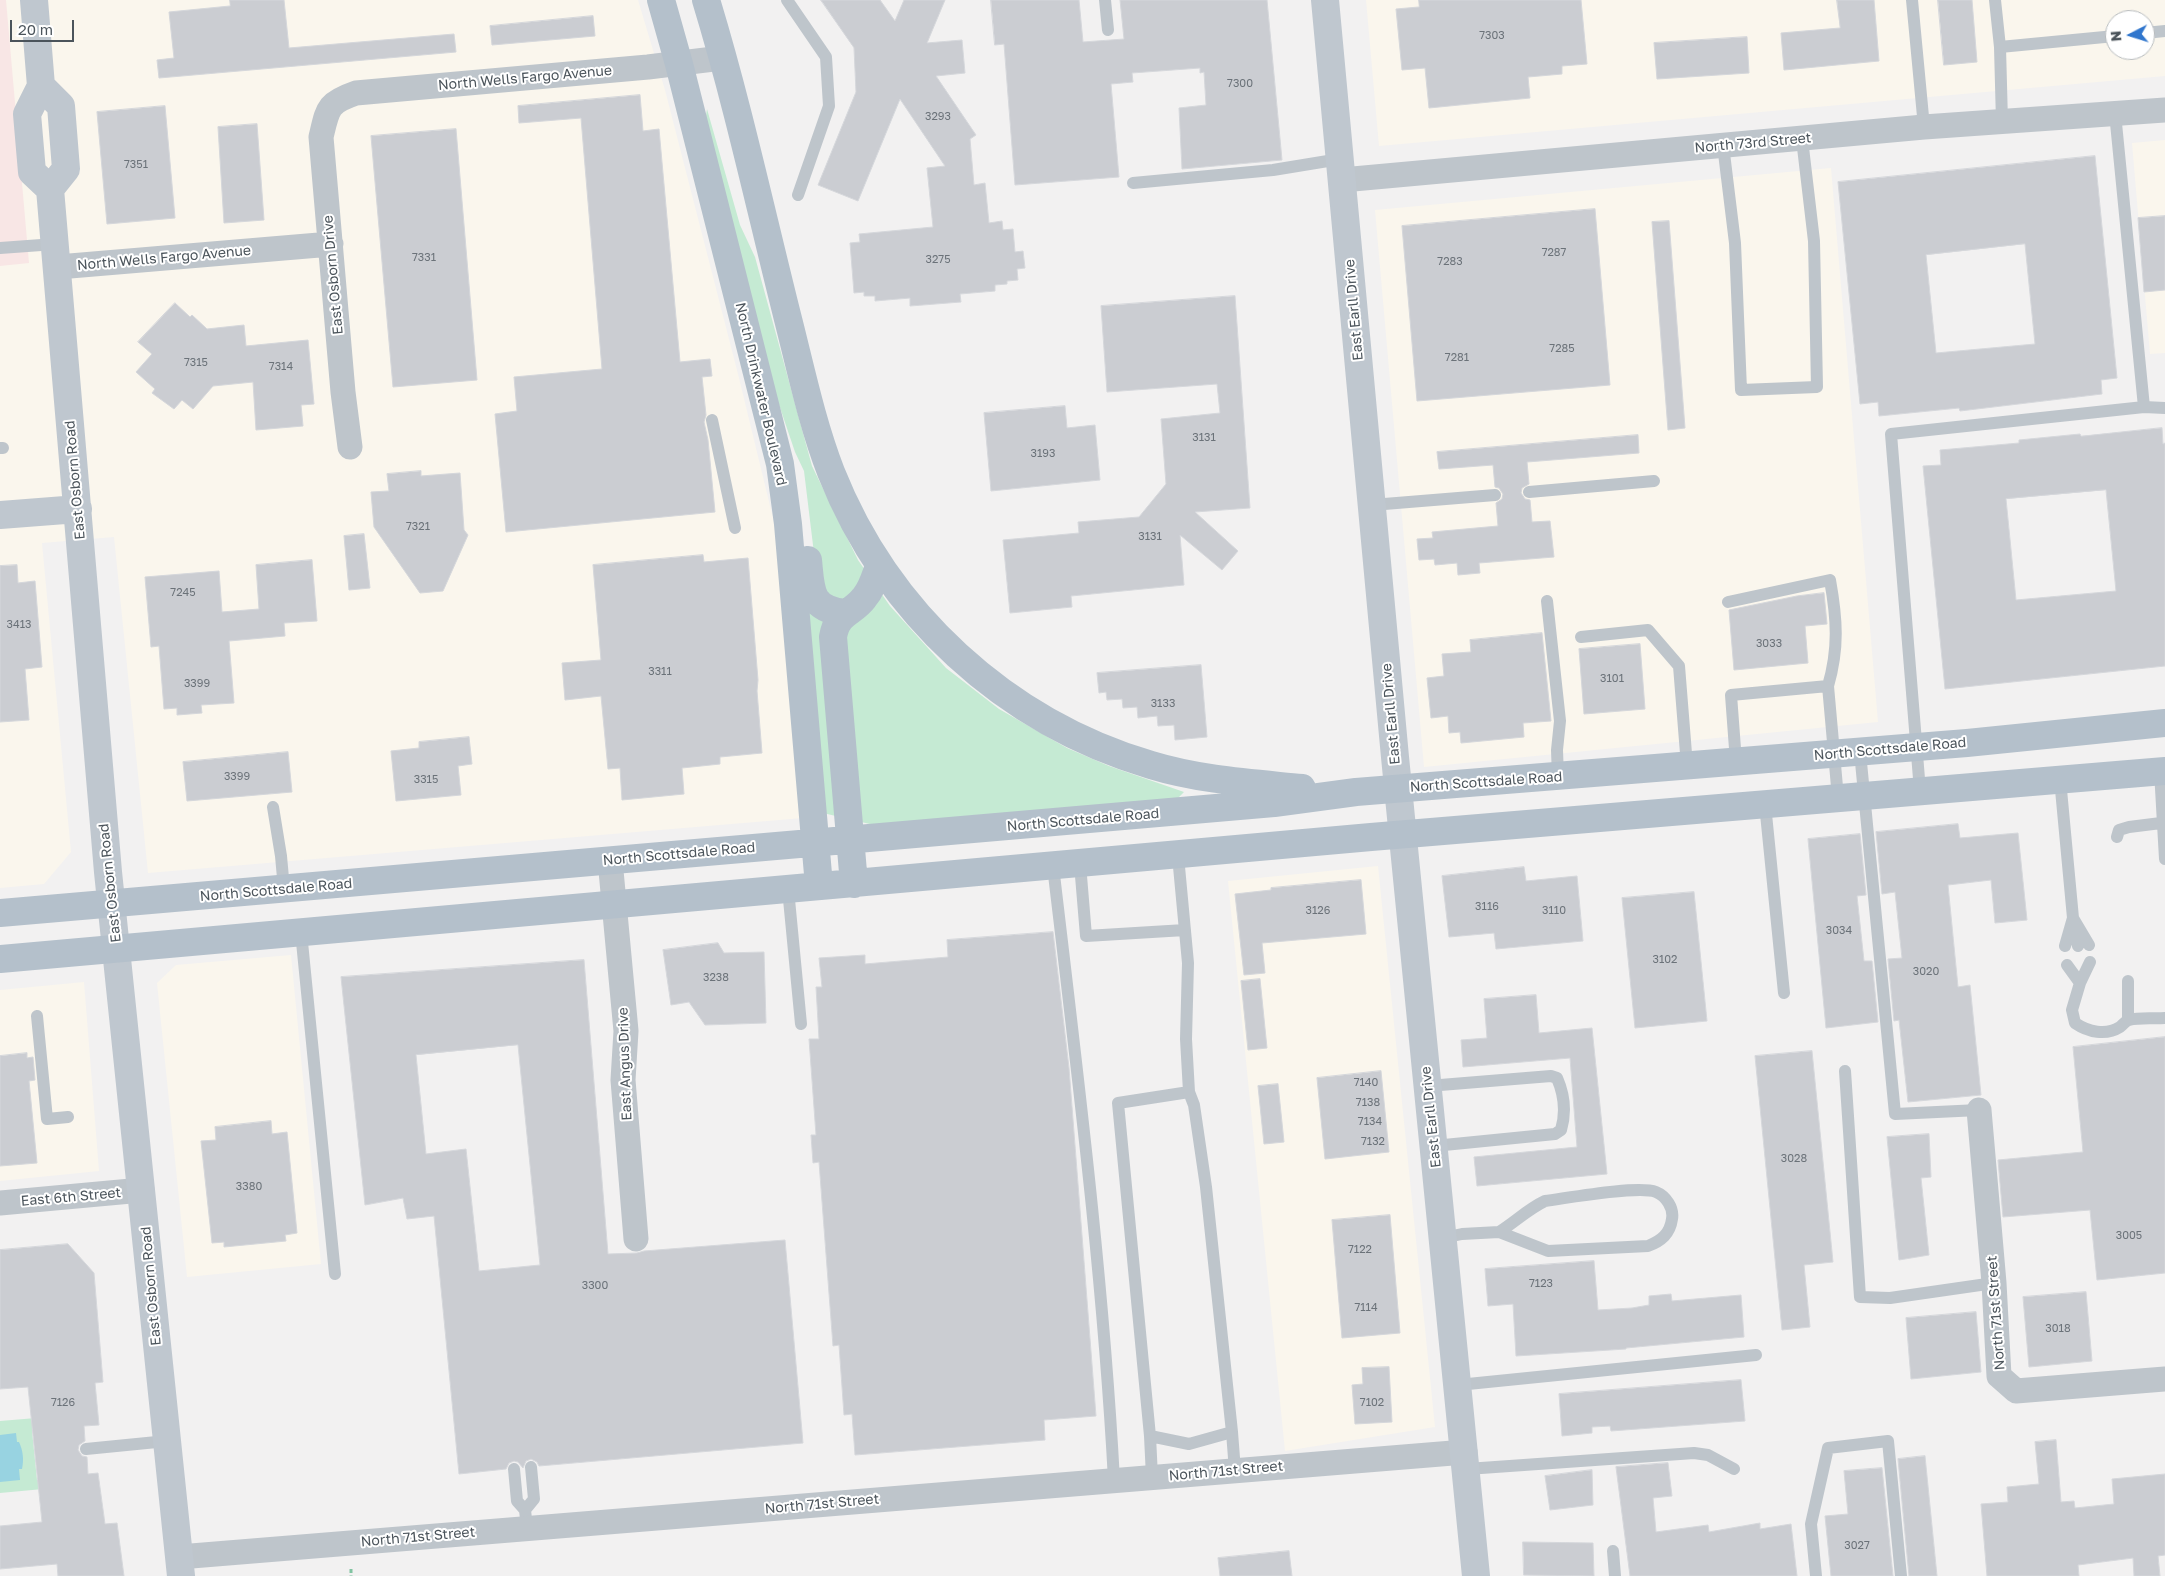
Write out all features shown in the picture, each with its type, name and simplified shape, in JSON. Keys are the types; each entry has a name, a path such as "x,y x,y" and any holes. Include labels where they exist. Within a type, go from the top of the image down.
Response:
{"main road":[{"name":"North Drinkwater Boulevard","path":"661,0 776,446 788,524 819,886"},
{"path":"706,0 818,432 830,470 845,505 879,566 927,627 982,678 1046,721 1080,738 1133,760 1192,774 1250,783 1356,792"},
{"path":"776,446 804,520 812,595 825,608 845,613"},
{"path":"854,884 833,644 834,630 845,613 857,606 866,596 879,566"},
{"name":"North Scottsdale Road","path":"0,913 1274,803 1356,792 1916,747 2165,723"},
{"path":"0,959 614,903 2162,771"}],"street":[{"name":"East Osborn Road","path":"34,0 41,86 27,114 32,172 50,189 112,902 180,1566"},
{"name":"East Earll Drive","path":"1325,0 1402,835 1476,1576"},
{"name":"North Wells Fargo Avenue","path":"331,105 340,99 356,93 679,64 722,58"},
{"name":"East Osborn Drive","path":"331,105 321,137 343,392 350,447"},
{"name":"North 73rd Street","path":"1341,169 1723,145 1924,127 2165,110"},
{"name":"North Wells Fargo Avenue","path":"56,255 331,244"},
{"path":"0,515 78,509"},
{"name":"East Angus Drive","path":"610,860 626,1031 623,1080 636,1239"},
{"name":"North 71st Street","path":"1979,1110 1994,1283 1999,1376 2016,1391 2165,1379"},
{"name":"East 6th Street","path":"0,1203 142,1190"},
{"name":"North 71st Street","path":"180,1566 526,1519 1235,1471 1466,1461"}],"lane":[{"path":"787,0 826,57 829,106 798,195"},
{"path":"1106,0 1108,30"},
{"path":"1912,0 1924,127"},
{"path":"1995,0 2000,47 2002,122"},
{"path":"2000,47 2105,37"},
{"path":"2115,113 2144,408"},
{"path":"1723,145 1736,252 1741,390 1817,387 1814,241 1802,139"},
{"path":"1133,183 1273,170 1341,169"},
{"path":"0,248 56,255"},
{"path":"1920,791 1891,434 2144,408 2165,408"},
{"path":"712,420 734,528"},
{"path":"1529,492 1654,481"},
{"path":"1372,505 1496,494"},
{"path":"1728,602 1830,580 1837,638 1834,664 1828,686 1847,753 1851,797 1895,1114 1979,1110"},
{"path":"1547,601 1560,721 1557,750 1558,777"},
{"path":"1581,637 1648,630 1679,666 1687,766"},
{"path":"1736,762 1731,695 1828,686"},
{"path":"1847,753 1851,797"},
{"path":"2162,771 2161,823 2165,859"},
{"path":"2060,779 2073,918 2083,945"},
{"path":"1765,804 1784,993"},
{"path":"272,807 281,856 284,889"},
{"path":"2117,837 2119,830 2129,826 2161,823"},
{"path":"1178,856 1188,963 1186,1039 1189,1092 1194,1105 1206,1187 1235,1471"},
{"path":"1066,865 1086,936 1185,930"},
{"path":"1066,865 1088,1178 1112,1426 1114,1480"},
{"path":"788,889 801,1024"},
{"path":"2065,946 2073,918"},
{"path":"301,932 335,1274"},
{"path":"2080,983 2079,964 2080,983 2072,1010 2075,1023 2088,1030 2108,1032 2120,1027 2128,1020 2165,1018"},
{"path":"2128,981 2128,1020"},
{"path":"37,1016 47,1119 68,1117"},
{"path":"1845,1071 1860,1297 1890,1298 1994,1283"},
{"path":"1428,1086 1551,1076 1557,1078 1561,1088 1564,1110 1561,1130 1555,1134 1434,1146"},
{"path":"1152,1477 1150,1436 1118,1103 1189,1092"},
{"path":"1443,1238 1462,1234 1499,1232 1548,1251 1648,1246 1659,1242 1667,1235 1672,1218 1670,1205 1663,1196 1655,1191 1642,1189 1545,1201 1499,1232"},
{"path":"1458,1386 1756,1355"},
{"path":"1150,1436 1189,1444 1232,1432"},
{"path":"86,1449 167,1441"},
{"path":"1816,1576 1811,1524 1828,1448 1888,1441 1901,1576"},
{"path":"1466,1461 1694,1453 1708,1456 1734,1469"},
{"path":"526,1519 534,1499 531,1467"},
{"path":"514,1469 517,1500 526,1519"},
{"path":"1613,1551 1615,1576"}],"path":[{"path":"350,1569 351,1576"}],"shaded area":[{"path":"0,0 638,0 665,90 779,543 803,818 148,873 114,537 42,543 71,852 44,884 0,888"},
{"path":"0,0 6,0 29,263 0,266"},
{"path":"1366,0 2165,0 2165,76 1379,146"},
{"path":"2165,140 2165,353 2150,354 2132,143"},
{"path":"1831,168 1878,722 1424,767 1375,210"},
{"path":"1378,866 1435,1427 1285,1451 1228,881"},
{"path":"291,955 321,1264 187,1277 157,983 176,965"},
{"path":"84,982 99,1171 0,1181 0,990"}],"green space":[{"path":"707,109 740,225 755,257 812,466 858,560 890,606 946,668 999,709 1067,748 1109,766 1184,792 1178,798 874,825 823,813 807,607 817,578 804,471 795,452 771,381 705,122"},
{"path":"36,1418 32,1431 37,1480 43,1480 43,1489 0,1493 0,1421"}],"water":[{"path":"16,1433 17,1442 19,1442 23,1455 22,1469 19,1469 20,1480 0,1482 0,1435"}],"building":[{"path":"230,0 284,0 289,48 454,34 456,52 159,78 157,60 174,58 169,12 230,6"},
{"path":"821,0 880,0 895,21 904,0 945,0 927,43 962,40 965,73 936,76 976,135 970,139 974,185 985,183 989,223 1002,221 1003,230 1013,229 1015,252 1023,251 1025,268 1017,269 1018,280 1007,281 1007,284 995,285 995,291 960,294 961,302 910,306 910,298 875,301 875,296 864,296 864,292 854,293 850,243 860,242 859,234 933,227 927,168 945,166 900,99 858,201 818,185 856,92 854,48"},
{"path":"991,0 1079,0 1083,42 1124,39 1120,0 1267,0 1282,160 1182,169 1179,108 1206,105 1204,72 1200,73 1200,68 1132,73 1133,82 1111,84 1119,177 1015,185 1004,44 995,45"},
{"path":"1419,0 1581,0 1587,64 1562,66 1562,74 1528,77 1530,98 1429,108 1425,68 1402,70 1396,9 1419,7"},
{"path":"1837,0 1874,0 1879,61 1784,70 1781,33 1840,28"},
{"path":"1938,0 1972,0 1977,62 1944,65"},
{"path":"593,16 595,36 492,45 490,26"},
{"path":"1747,37 1749,73 1657,79 1654,43"},
{"path":"640,95 643,131 659,129 680,362 710,359 712,376 702,377 706,415 704,422 708,440 715,512 506,532 495,414 517,411 514,377 602,369 581,118 519,123 518,106"},
{"path":"165,106 175,218 107,224 97,112"},
{"path":"257,124 264,220 224,223 218,127"},
{"path":"456,129 477,380 393,387 371,136"},
{"path":"2095,156 2117,378 2101,380 2102,394 1960,411 1959,408 1879,416 1878,402 1860,404 1838,182","holes":["2025,244 2035,344 1936,353 1926,255"]},
{"path":"1595,209 1610,385 1417,401 1402,226"},
{"path":"2165,216 2165,290 2144,292 2138,218"},
{"path":"1669,221 1685,428 1668,430 1652,222"},
{"path":"1235,296 1250,508 1195,512 1238,551 1222,570 1180,535 1184,585 1071,596 1072,607 1010,613 1003,540 1079,533 1078,522 1139,517 1166,484 1161,419 1220,413 1217,384 1107,392 1101,306"},
{"path":"175,303 207,329 244,325 246,346 308,340 314,404 301,405 303,426 256,430 253,382 213,386 193,409 182,400 174,409 152,393 155,389 136,372 152,354 138,342"},
{"path":"1065,406 1067,428 1095,425 1100,480 991,491 984,413"},
{"path":"2162,428 2163,444 2165,443 2165,666 1945,689 1923,466 1941,465 1940,450 2019,443 2019,440 2080,434 2081,436","holes":["2106,490 2116,591 2016,600 2006,499"]},
{"path":"1638,435 1639,453 1527,462 1529,484 1522,488 1521,493 1525,499 1530,500 1532,522 1550,521 1554,557 1479,563 1480,573 1458,575 1457,563 1435,565 1434,559 1419,560 1417,539 1433,538 1432,532 1498,526 1496,503 1502,499 1503,494 1499,488 1495,487 1493,465 1439,469 1437,452"},
{"path":"421,471 421,476 460,473 464,530 468,535 443,591 420,593 374,527 371,492 389,491 387,474"},
{"path":"364,534 370,588 349,590 344,536"},
{"path":"703,555 704,562 748,558 762,753 720,757 720,764 682,768 684,794 622,800 620,768 608,769 601,696 565,700 562,663 601,660 593,565"},
{"path":"312,560 317,621 284,623 285,636 229,641 234,703 201,705 202,713 177,715 177,708 164,709 159,646 151,647 145,577 219,571 222,612 259,609 256,565"},
{"path":"17,565 18,583 35,581 42,667 25,669 29,720 0,722 0,566"},
{"path":"1824,593 1827,624 1805,626 1808,663 1734,670 1729,610 1797,596"},
{"path":"1542,633 1551,721 1523,723 1524,737 1461,743 1460,732 1449,733 1448,716 1431,718 1427,678 1444,676 1442,654 1471,652 1470,640"},
{"path":"1640,644 1645,709 1584,714 1579,649"},
{"path":"1201,665 1207,737 1175,740 1174,725 1158,726 1157,716 1138,718 1137,707 1123,708 1122,699 1107,700 1106,692 1099,693 1097,673"},
{"path":"469,737 472,764 458,766 461,795 396,801 391,751 419,748 419,742"},
{"path":"288,752 292,792 187,801 183,762"},
{"path":"1958,824 1960,838 2018,833 2027,920 1995,923 1991,880 1948,885 1958,987 1970,985 1981,1095 1908,1102 1899,1020 1894,1021 1888,959 1902,958 1895,892 1882,894 1876,832"},
{"path":"1860,834 1866,895 1857,896 1864,961 1872,961 1878,1022 1826,1028 1808,839"},
{"path":"1524,867 1526,881 1577,876 1583,941 1496,949 1494,933 1449,937 1442,876"},
{"path":"1361,880 1366,934 1262,943 1265,973 1244,975 1235,894 1271,890 1271,888"},
{"path":"1694,892 1707,1021 1635,1028 1622,898"},
{"path":"1053,932 1069,1068 1096,1416 1044,1420 1045,1440 855,1455 852,1414 844,1415 839,1345 833,1346 819,1162 813,1163 811,1135 816,1135 809,1039 819,1039 816,987 822,987 819,958 865,955 865,964 948,957 947,940"},
{"path":"718,943 724,953 764,952 766,1023 705,1025 689,1002 671,1005 663,950"},
{"path":"584,960 608,1254 785,1240 803,1443 539,1466 537,1462 531,1459 526,1461 523,1468 518,1462 514,1461 509,1463 506,1469 459,1474 434,1216 407,1219 403,1198 365,1205 341,977","holes":["518,1045 540,1265 479,1271 466,1149 426,1154 416,1055"]},
{"path":"1260,979 1267,1048 1248,1050 1241,981"},
{"path":"1536,995 1539,1033 1592,1028 1607,1174 1477,1186 1474,1157 1577,1147 1570,1058 1463,1067 1461,1040 1487,1038 1484,999"},
{"path":"2165,1037 2165,1273 2097,1280 2090,1210 2003,1217 1998,1160 2083,1152 2073,1047"},
{"path":"1812,1051 1833,1262 1804,1265 1810,1327 1782,1330 1755,1056"},
{"path":"27,1053 27,1058 33,1057 35,1080 29,1081 37,1163 0,1166 0,1056"},
{"path":"1381,1071 1389,1152 1325,1159 1317,1078"},
{"path":"1278,1084 1284,1142 1264,1144 1258,1086"},
{"path":"271,1121 272,1134 287,1132 297,1233 285,1235 286,1241 224,1247 224,1242 212,1243 201,1141 216,1140 215,1127"},
{"path":"1929,1134 1931,1177 1921,1178 1929,1255 1899,1260 1887,1137"},
{"path":"1390,1215 1400,1333 1342,1338 1332,1220"},
{"path":"68,1244 94,1273 103,1382 95,1383 99,1425 84,1426 85,1441 79,1445 78,1450 82,1456 87,1457 88,1474 98,1473 105,1524 117,1523 124,1576 58,1576 57,1564 0,1569 0,1526 42,1522 28,1387 0,1389 0,1250"},
{"path":"1594,1261 1598,1310 1649,1305 1649,1296 1671,1294 1672,1301 1741,1295 1744,1337 1626,1349 1516,1356 1513,1304 1488,1306 1485,1269"},
{"path":"2086,1292 2092,1361 2029,1367 2023,1297"},
{"path":"1976,1312 1981,1372 1911,1379 1906,1318"},
{"path":"1389,1367 1392,1422 1355,1424 1352,1385 1363,1384 1362,1368"},
{"path":"1741,1380 1745,1421 1611,1431 1610,1426 1592,1427 1592,1433 1562,1436 1559,1394"},
{"path":"2056,1440 2061,1502 2074,1501 2075,1508 2114,1504 2112,1479 2165,1474 2165,1555 2158,1556 2160,1576 2134,1576 2133,1558 2078,1565 2079,1576 1987,1576 1981,1504 2008,1502 2007,1487 2039,1484 2035,1442"},
{"path":"1925,1456 1937,1576 1909,1576 1898,1459"},
{"path":"1668,1463 1672,1496 1653,1498 1656,1532 1708,1525 1709,1532 1760,1523 1760,1529 1791,1524 1797,1576 1630,1576 1616,1467"},
{"path":"1882,1468 1893,1576 1831,1576 1825,1516 1848,1514 1844,1471"},
{"path":"1592,1470 1593,1505 1550,1510 1545,1476"},
{"path":"1523,1542 1593,1543 1594,1576 1524,1575"},
{"path":"1289,1551 1292,1576 1220,1576 1218,1558"}]}
